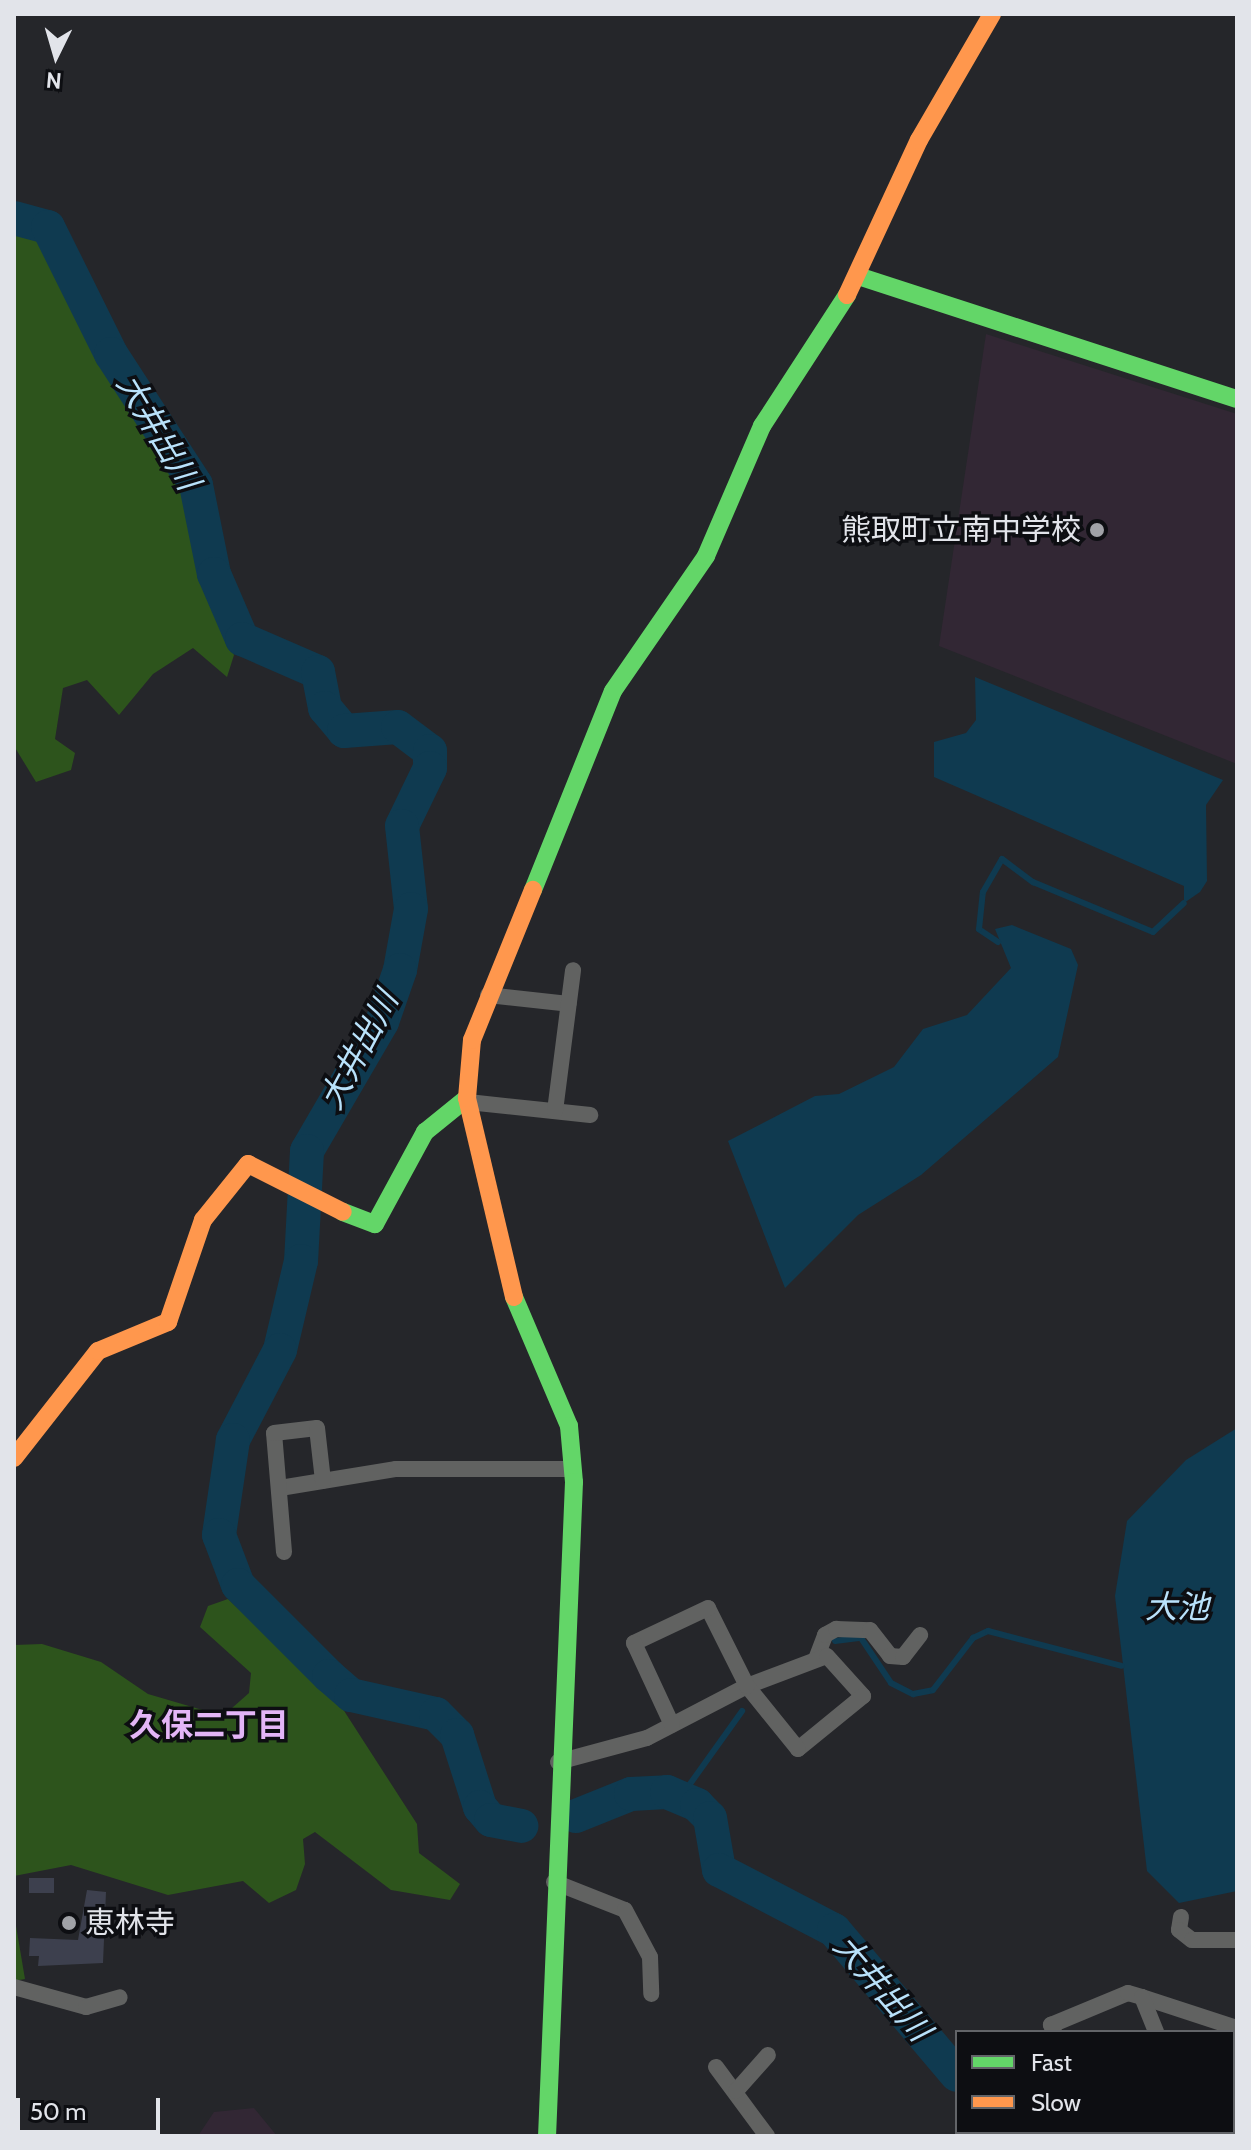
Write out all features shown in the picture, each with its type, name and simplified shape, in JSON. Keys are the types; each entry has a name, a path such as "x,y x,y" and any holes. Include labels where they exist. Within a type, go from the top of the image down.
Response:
{"street":[{"path":"547,2136 558,1762 573,1469 569,1426 511,1289 468,1100 472,1040 613,691 706,556 762,426 858,276 919,140 992,14"},
{"path":"858,276 1237,399"},
{"path":"555,1111 573,970"},
{"path":"488,995 569,1004"},
{"path":"14,1458 98,1351 168,1322 203,1220 248,1164 298,1195 375,1224 425,1132 468,1100 590,1115"},
{"path":"284,1552 274,1433 317,1428 323,1481"},
{"path":"280,1488 396,1469 573,1469"},
{"path":"558,1762 672,1725 747,1686 827,1656 863,1696 798,1749 747,1686 708,1608 634,1643 672,1725"},
{"path":"816,1659 825,1635 836,1629 870,1630 890,1656 903,1657 920,1635"},
{"path":"554,1882 625,1910 650,1957 651,1994"},
{"path":"1181,1917 1179,1930 1192,1940 1237,1940"},
{"path":"14,1987 86,2007 120,1997"},
{"path":"1053,2030 1051,2025 1115,1998 1142,1997 1237,2028"},
{"path":"1142,1997 1155,2030"},
{"path":"736,2091 768,2055"},
{"path":"716,2067 767,2136"}],"shaded area":[{"name":"熊取町立南中学校","path":"986,334 1237,414 1237,764 939,646"},
{"path":"254,2108 277,2136 198,2136 214,2112"}],"green space":[{"path":"24,226 44,234 106,359 190,489 204,582 234,655 227,677 193,648 153,674 119,715 87,680 63,688 55,739 75,753 71,770 36,782 14,746 14,228"},
{"path":"228,1599 339,1703 417,1824 419,1853 460,1884 450,1900 391,1890 315,1832 303,1839 305,1864 296,1890 269,1903 243,1881 168,1895 71,1865 14,1876 14,1645 42,1644 101,1662 148,1694 223,1716 249,1693 251,1673 200,1627 208,1606"},
{"path":"14,1914 25,1979 14,1981"}],"water":[{"path":"975,677 1223,780 1206,805 1207,881 1200,892 1184,903 1184,886 934,777 934,742 966,733 976,720"},
{"path":"1012,925 1071,949 1078,965 1058,1057 921,1175 858,1215 785,1288 728,1141 815,1096 839,1094 894,1067 923,1029 967,1015 1011,968 995,929"},
{"name":"大池","path":"1237,1428 1237,1891 1179,1903 1147,1871 1115,1596 1127,1521 1186,1460"}],"building":[{"path":"29,1878 54,1878 54,1893 29,1893"},
{"path":"87,1890 106,1892 103,1963 38,1966 39,1956 29,1956 30,1938 78,1940"}],"waterway":[{"name":"大井出川","path":"14,218 48,227 111,354 196,485 214,574 242,639 318,672 325,708 344,731 398,727 430,751 430,768 402,826 411,909 400,970 382,1022 307,1151 301,1261 280,1350 233,1440 219,1535 238,1585 329,1676 351,1695 436,1714 457,1735 480,1807 491,1820 521,1826"},
{"path":"998,942 979,929 983,892 1002,859 1033,882 1153,932 1184,903"},
{"path":"835,1641 861,1638 891,1683 913,1694 933,1690 973,1638 988,1631 1122,1666"},
{"path":"680,1798 742,1711"},
{"name":"大井出川","path":"576,1816 631,1794 667,1792 697,1805 710,1818 719,1870 834,1930 955,2073"}],"traffic: fast":[{"path":"858,276 1237,399"},
{"path":"533,890 613,691 706,556 762,426 847,295"},
{"path":"343,1212 375,1224 425,1132 467,1098"},
{"path":"514,1297 569,1426 574,1482 547,2136"}],"traffic: slow":[{"path":"847,295 919,140 992,14"},
{"path":"514,1297 467,1098 472,1040 533,890"},
{"path":"14,1458 98,1351 168,1322 203,1220 248,1164 343,1212"}],"place":[{"name":"熊取町立南中学校","path":"1097,530"},
{"name":"恵林寺","path":"69,1923"}],"district":[{"name":"久保二丁目","path":"209,1725"}]}
